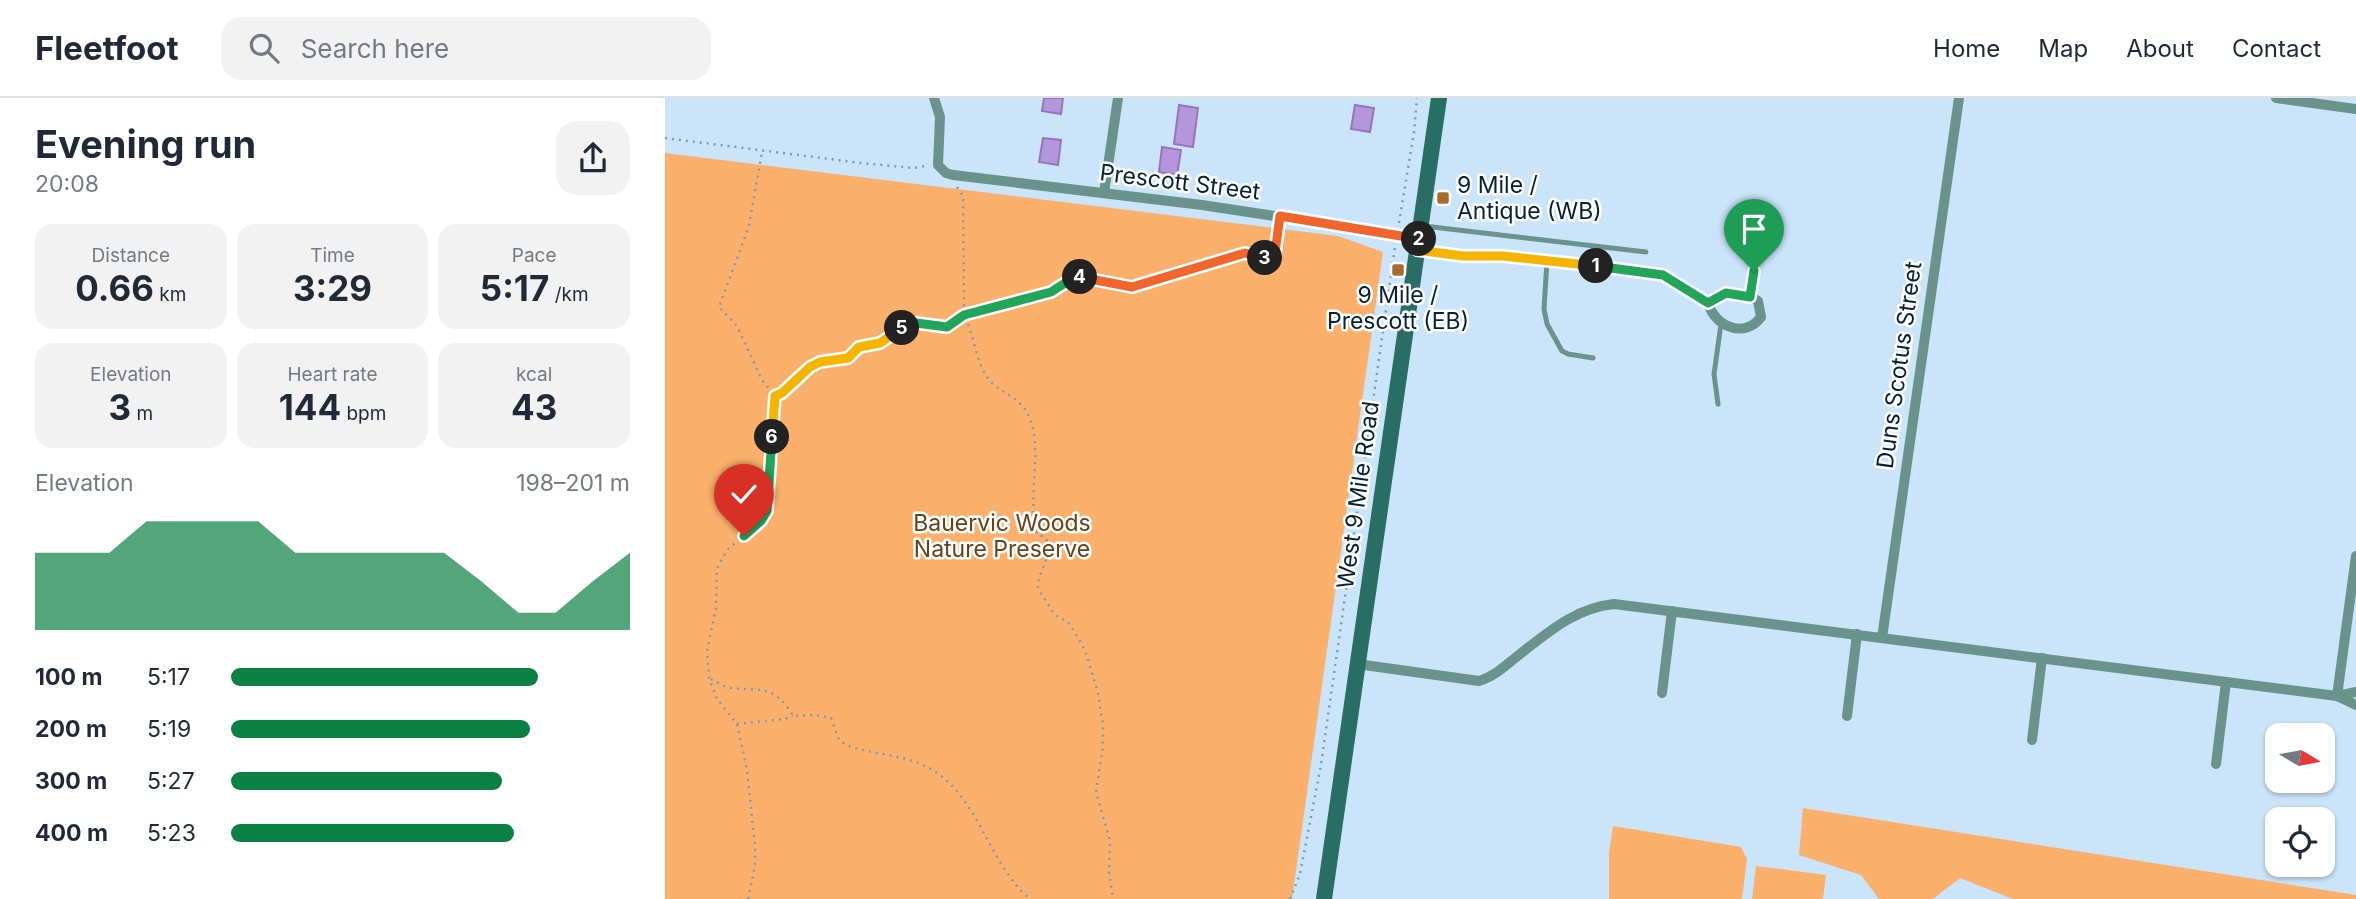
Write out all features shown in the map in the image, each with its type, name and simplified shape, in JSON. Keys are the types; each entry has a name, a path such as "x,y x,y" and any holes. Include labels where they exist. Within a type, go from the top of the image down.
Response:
{"main road":[{"name":"West 9 Mile Road","path":"1324,899 1439,98"}],"street":[{"path":"934,98 940,117 938,164"},
{"path":"1104,193 1118,98"},
{"name":"Duns Scotus Street","path":"1882,638 1959,98"},
{"path":"2276,98 2356,109"},
{"name":"Prescott Street","path":"938,164 946,173 953,175 1280,216 1548,261 1651,272 1672,279 1708,303"},
{"path":"1726,293 1750,297 1758,301 1761,317 1755,325 1747,329 1721,324 1711,313 1708,303 1726,293"},
{"path":"2337,696 2356,556"},
{"path":"1357,664 1479,681 1496,673 1568,619 1590,608 1614,604 2337,696 2356,705"},
{"path":"1662,692 1671,611"},
{"path":"1846,716 1857,634"},
{"path":"2032,740 2042,658"},
{"path":"2216,764 2226,682"},
{"path":"2337,696 2356,692"}],"lane":[{"path":"1747,215 1746,233 1754,261 1750,297"},
{"path":"1419,238 1646,252"},
{"path":"1548,261 1544,309 1547,324 1562,351 1593,358"},
{"path":"1718,404 1714,374 1721,324"}],"path":[{"path":"1399,221 1415,132 1417,98"},
{"path":"665,138 900,167 938,164"},
{"path":"748,899 755,866 755,847 747,769 737,724 717,699 709,678 707,651 716,608 717,568 728,550 761,521 770,498 775,396 762,380 737,326 719,307 750,226 762,152"},
{"path":"953,175 953,182 963,197 964,315 973,332 979,361 988,378 1025,409 1034,430 1033,526 1038,535 1045,537 1050,552 1040,569 1038,589 1055,615 1068,622 1079,639 1098,693 1103,746 1096,792 1110,841 1109,872 1113,899"},
{"path":"775,396 782,393 810,367 820,362 848,358 859,347 887,340 906,325 916,323 947,327 964,315 1051,292 1076,276 1132,287 1245,253 1267,258 1275,253 1280,216"},
{"path":"1290,899 1300,874 1321,765 1395,248"},
{"path":"709,678 728,688 767,690 786,704 793,716"},
{"path":"737,724 793,716 816,715 831,718 839,740 846,745 916,763 939,774 964,802 1009,876 1030,899"},
{"path":"1107,899 1111,891"}],"green space":[{"name":"Bauervic Woods Nature Preserve","path":"665,153 1338,236 1383,252 1292,899 665,899"},
{"path":"1803,808 2356,895 2356,899 2013,899 1960,878 1933,899 1879,899 1861,875 1799,855"},
{"path":"1613,826 1741,847 1747,859 1742,899 1609,899 1609,853"},
{"path":"1756,866 1826,875 1823,899 1752,899"}],"building":[{"path":"1044,98 1063,98 1061,114 1042,111"},
{"path":"1179,105 1198,108 1193,147 1174,144"},
{"path":"1355,105 1374,108 1370,132 1351,129"},
{"path":"1043,138 1061,140 1058,165 1039,162"},
{"path":"1162,147 1181,150 1177,175 1159,172"}],"place":[{"name":"9 Mile / Antique (WB)","path":"1443,198"},
{"name":"9 Mile / Prescott (EB)","path":"1398,270"}],"route":[{"path":"744,536 761,521 770,498 775,396 782,393 810,367 820,362 848,358 859,347 887,340 906,325 916,323 947,327 964,315 1051,292 1076,276 1132,287 1245,253 1267,258 1275,253 1280,216 1419,238 1417,250 1651,272 1672,279 1708,303 1726,293 1750,297 1754,271"}]}
